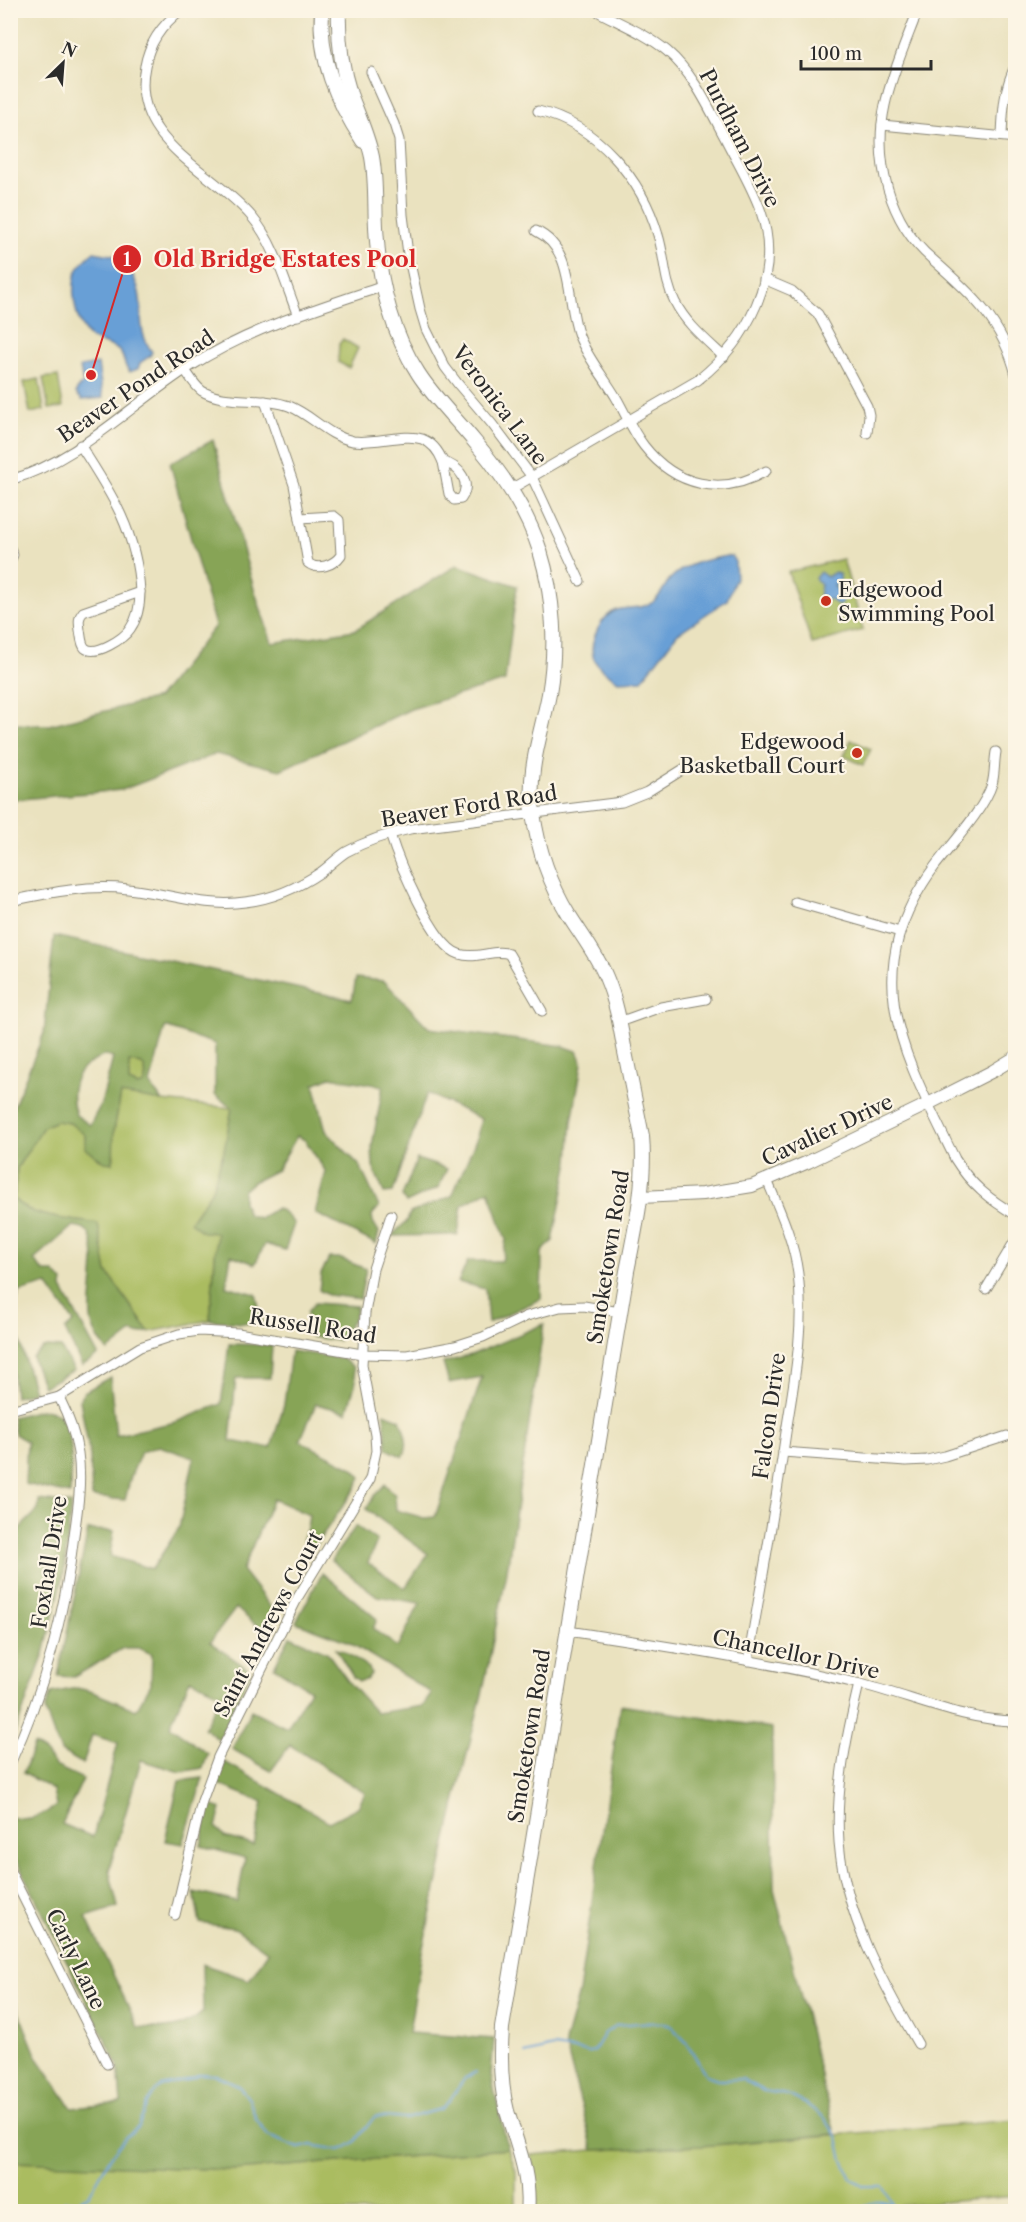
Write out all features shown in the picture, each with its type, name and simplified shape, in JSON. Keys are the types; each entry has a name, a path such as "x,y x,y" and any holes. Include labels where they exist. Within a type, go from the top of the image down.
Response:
{"main road":[{"name":"Smoketown Road","path":"322,10 321,38 332,81 342,107 371,153"},
{"name":"Smoketown Road","path":"339,10 338,30 345,76 371,153 376,189 377,240 384,286 402,340 416,370 432,393 474,441 511,489 531,528 548,579 551,618 551,677 533,760 533,813 551,881 605,974 619,1022 642,1136 644,1166 641,1197 502,2028 501,2049 505,2103 526,2176 527,2211"}],"street":[{"path":"181,10 156,36 145,62 142,89 147,112 165,139 252,217 267,240 298,316"},
{"name":"Purdham Drive","path":"511,489 698,380 724,357 750,319 764,279 766,243 761,214 754,195 717,122 689,75 679,62 660,46 595,10"},
{"path":"918,10 890,84 882,125 884,171 888,190 899,218 918,244 972,295 987,313 1005,344 1016,375"},
{"path":"1002,135 1007,86 1016,65"},
{"name":"Veronica Lane","path":"371,72 399,140 408,254 426,329 445,366 532,477 580,580"},
{"path":"538,111 560,117 579,128 594,139 624,169 644,200 652,218 661,246 668,286 674,300 686,320 724,357"},
{"path":"882,125 1016,138"},
{"path":"536,231 547,237 559,252 567,278 579,337 587,353 614,394 628,421 656,460 674,474 699,483 743,482 766,471"},
{"path":"764,279 792,291 818,314 867,406 869,415 867,433"},
{"name":"Beaver Pond Road","path":"10,480 41,468 80,445 185,370 246,337 384,286"},
{"path":"185,370 196,386 208,394 289,406 329,432 352,441 422,439 436,448 443,462"},
{"path":"265,401 294,485 308,563 319,567 338,560 341,552 339,520 336,517 300,518"},
{"path":"80,445 101,477 127,526 137,559 140,592 138,615 126,636 93,651 85,647 82,643 79,620 83,612 140,592"},
{"path":"10,548 13,555 10,561"},
{"path":"996,752 994,774 989,792 917,892 900,932 893,968 894,1005 903,1046 928,1104 963,1172 984,1196 1016,1215"},
{"name":"Beaver Ford Road","path":"10,901 56,892 112,887 155,892 209,904 264,899 321,872 350,850 390,834 622,802 647,792 690,765"},
{"path":"390,834 406,878 443,943 455,953 467,956 477,957 498,952 509,954 542,1011"},
{"path":"795,902 900,932"},
{"path":"619,1022 661,1007 706,999"},
{"name":"Cavalier Drive","path":"641,1197 711,1193 752,1186 928,1104 1016,1057"},
{"name":"Falcon Drive","path":"748,1661 783,1452 797,1349 800,1298 799,1277 787,1228 767,1180"},
{"name":"Saint Andrews Court","path":"175,1915 202,1801 218,1757 298,1597 364,1493 370,1479 376,1451 375,1435 365,1385 362,1354 368,1291 391,1215"},
{"path":"986,1288 1016,1239"},
{"name":"Russell Road","path":"10,1410 59,1397 140,1347 179,1334 199,1331 238,1333 362,1354 407,1355 446,1348 483,1337 527,1316 560,1307 584,1306 620,1312"},
{"name":"Foxhall Drive","path":"10,1764 45,1677 69,1578 78,1503 79,1466 73,1430 59,1397"},
{"path":"783,1452 906,1461 927,1460 1007,1436"},
{"name":"Chancellor Drive","path":"568,1631 748,1661 859,1684 967,1714 1013,1721"},
{"path":"859,1684 839,1803 841,1860 846,1884 864,1939 893,2001 918,2044"},
{"path":"1013,1721 1016,1767"},
{"name":"Carly Lane","path":"10,1871 107,2064"}],"green space":[{"path":"343,339 358,348 349,368 338,362 339,344"},
{"path":"58,376 63,407 49,409 43,378"},
{"path":"39,379 44,410 30,413 24,382"},
{"path":"213,440 254,589 272,643 355,630 457,565 517,586 505,681 411,709 280,770 216,754 122,790 11,800 11,724 49,725 158,698 215,626 170,463"},
{"name":"Edgewood Swimming Pool","path":"843,559 863,630 812,644 788,572"},
{"name":"Edgewood Basketball Court","path":"851,740 871,749 863,765 844,756"},
{"path":"54,936 352,1000 356,978 384,981 429,1028 563,1046 577,1051 582,1063 572,1122 569,1161 553,1241 542,1252 541,1299 488,1323 485,1289 458,1282 468,1261 502,1261 506,1240 489,1190 462,1205 458,1235 391,1236 407,1221 410,1213 452,1196 476,1140 481,1119 427,1093 393,1192 384,1193 373,1167 372,1146 383,1086 330,1077 314,1084 326,1131 360,1166 379,1207 372,1215 379,1232 376,1244 315,1213 326,1172 305,1140 297,1136 277,1170 253,1182 243,1191 243,1202 248,1215 260,1218 277,1208 285,1213 294,1224 285,1250 265,1244 255,1264 231,1255 226,1286 256,1294 263,1325 210,1320 217,1233 203,1232 190,1222 211,1192 224,1151 232,1108 215,1095 215,1044 165,1027 150,1084 162,1101 121,1094 114,1129 113,1163 104,1162 85,1148 85,1135 70,1123 56,1121 43,1127 17,1168 14,1199 21,1206 41,1214 98,1224 107,1272 149,1332 137,1334 132,1332 108,1351 102,1343 95,1332 91,1318 94,1259 91,1238 86,1230 73,1226 34,1260 44,1272 54,1272 63,1282 62,1288 98,1355 82,1366 65,1330 74,1322 47,1284 19,1292 13,1317 34,1392 15,1397 10,1349 11,1113 44,1033","holes":["104,1055 113,1058 101,1104 90,1125 76,1115 73,1088 82,1070","129,1062 142,1064 146,1074 144,1084 138,1086 129,1082"]},
{"path":"129,1061 142,1064 146,1074 144,1084 139,1086 128,1082"},
{"path":"121,1094 162,1101 232,1108 224,1151 211,1192 190,1222 217,1233 210,1320 149,1332 107,1272 97,1224 31,1211 14,1199 17,1168 42,1127 56,1121 70,1123 85,1135 86,1148 104,1162 114,1158 112,1141"},
{"path":"417,1159 447,1169 438,1188 406,1203 402,1196"},
{"path":"329,1258 339,1258 366,1269 360,1299 328,1295 319,1290 321,1274"},
{"path":"315,1303 357,1306 354,1318 338,1341 311,1337 307,1312"},
{"path":"544,1324 506,1577 483,1690 422,1952 409,2033 494,2039 491,2076 508,2149 233,2170 11,2162 11,1993 37,2057 72,2108 121,2103 118,2065 11,1853 11,1817 23,1819 34,1817 56,1806 53,1790 23,1773 34,1745 44,1751 55,1766 83,1779 62,1824 93,1837 118,1743 92,1735 83,1764 61,1751 45,1710 51,1693 77,1688 136,1710 151,1684 152,1654 139,1648 123,1648 74,1677 58,1676 88,1530 114,1531 110,1556 152,1569 179,1528 194,1458 159,1446 141,1452 131,1476 125,1500 92,1497 90,1456 80,1400 84,1392 110,1377 116,1435 176,1422 221,1404 229,1344 272,1345 270,1378 236,1378 230,1441 271,1448 284,1404 291,1351 341,1358 353,1367 356,1381 347,1412 316,1404 300,1441 353,1468 361,1477 355,1489 312,1550 303,1539 309,1515 273,1499 242,1570 273,1610 273,1621 265,1633 236,1608 210,1642 251,1671 219,1740 204,1728 221,1694 190,1679 170,1726 208,1754 203,1768 180,1772 141,1760 109,1870 118,1907 86,1917 138,2027 173,2027 196,2018 203,2012 202,1964 249,1980 268,1952 235,1928 200,1923 194,1892 237,1902 245,1858 201,1846 209,1804 221,1809 216,1827 224,1837 254,1845 263,1802 218,1784 225,1762 329,1822 358,1807 365,1793 290,1745 271,1771 232,1749 251,1710 287,1728 310,1690 274,1667 290,1636 327,1652 350,1684 376,1713 423,1706 432,1693 349,1642 296,1622 322,1573 377,1619 373,1629 398,1647 420,1603 377,1596 331,1560 356,1526 377,1541 368,1563 405,1588 428,1554 366,1509 385,1484 395,1495 396,1510 424,1518 435,1517 482,1377 449,1383 443,1363 471,1355"},
{"path":"43,1348 61,1348 74,1370 43,1387 32,1357"},
{"path":"40,1410 58,1414 66,1425 71,1444 70,1494 25,1484 27,1442 15,1434 12,1417"},
{"path":"384,1413 400,1419 406,1443 403,1457 387,1449"},
{"path":"39,1500 71,1504 64,1573 44,1654 11,1743 11,1537 38,1510"},
{"path":"336,1649 344,1651 369,1668 371,1674 366,1680 359,1681 353,1677"},
{"path":"620,1705 772,1728 774,1889 835,2134 701,2146 593,2150 565,2043 579,1992"},
{"path":"203,1778 183,1844 165,1841 179,1781"},
{"path":"1015,2120 1015,2196 825,2212 537,2211 536,2184 531,2155 701,2146"},
{"path":"508,2149 516,2171 516,2212 11,2212 11,2161 233,2170"}],"water":[{"path":"94,252 123,257 138,287 142,329 152,352 140,363 138,369 130,372 120,352 91,338 78,318 74,301 75,277 85,259"},
{"path":"98,364 103,398 82,400 76,393 78,387 83,384 80,367"},
{"path":"732,556 735,562 736,578 727,600 677,634 642,680 618,681 597,664 593,656 593,643 606,617 617,610 640,607 653,602 675,574 696,563"},
{"path":"820,572 827,577 835,572 840,575 840,582 834,586 843,596 839,606 830,599 825,600 819,597 821,585 815,578"}],"waterway":[{"path":"525,2054 553,2047 594,2051 605,2033 617,2025 650,2022 671,2026 687,2043 706,2075 721,2080 742,2079 764,2091 788,2095 824,2117 838,2138 843,2160 851,2178 863,2186 883,2186 897,2212"},
{"path":"56,2212 64,2201 78,2201 89,2195 111,2156 126,2137 139,2126 147,2103 161,2086 184,2081 200,2074 216,2075 238,2085 249,2099 256,2119 268,2136 299,2148 311,2145 340,2150 355,2142 375,2116 405,2119 440,2109 449,2101 465,2078 476,2072"},
{"path":"860,2212 874,2202 892,2205"},
{"path":"1006,2212 1016,2207"}],"place":[{"name":"Old Bridge Estates Pool","path":"91,375"},
{"name":"Edgewood Swimming Pool","path":"826,601"},
{"name":"Edgewood Basketball Court","path":"857,753"}]}
